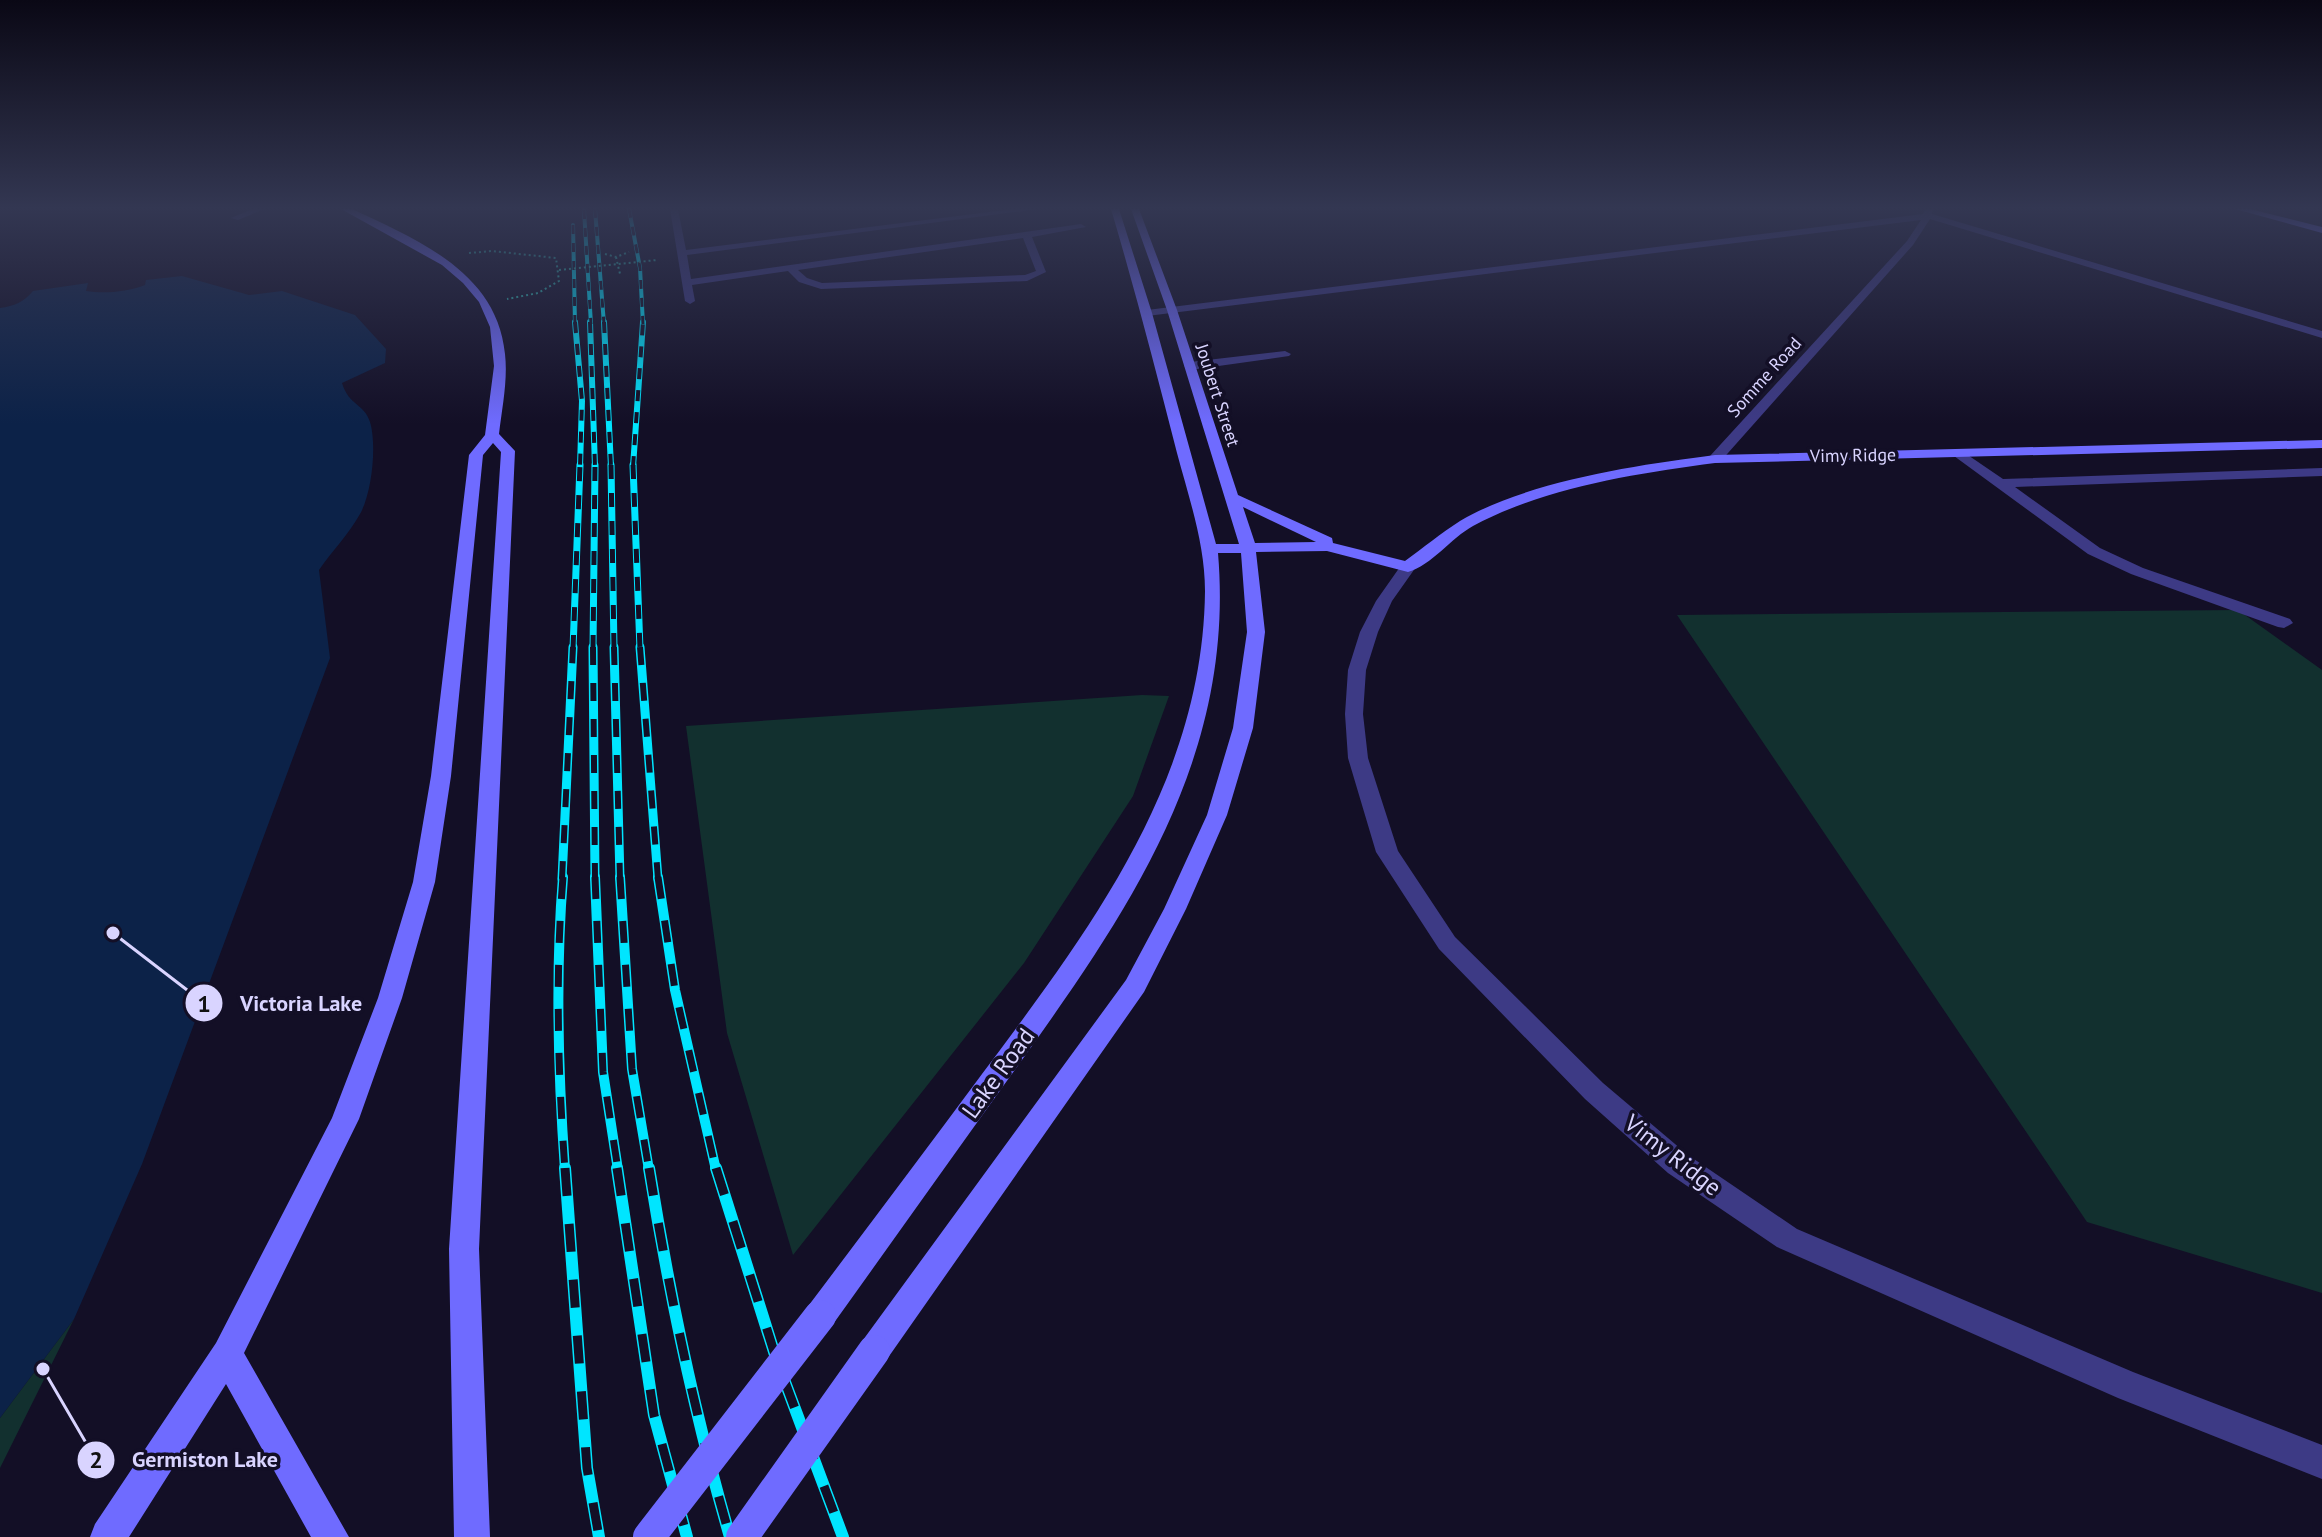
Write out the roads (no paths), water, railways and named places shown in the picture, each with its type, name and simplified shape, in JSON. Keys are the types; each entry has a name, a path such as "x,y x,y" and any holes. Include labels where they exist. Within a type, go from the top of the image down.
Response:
{"main road":[{"path":"108,1537 227,1354 345,1119 390,998 424,882 441,776 476,455 492,435 500,355 494,318 468,281"},
{"path":"1137,281 1210,549 1297,545 1352,550"},
{"name":"Joubert Street","path":"1161,281 1248,547"},
{"path":"472,1537 464,1249 508,451 492,435"},
{"name":"Vimy Ridge","path":"1408,567 1466,524 1543,492 1601,477 1715,459 2322,444"},
{"path":"1232,497 1303,531 1408,567"},
{"path":"742,1537 1135,986 1175,909 1217,815 1243,728 1253,677 1256,632 1248,547"},
{"name":"Lake Road","path":"649,1537 820,1316 1066,980 1127,883 1161,821 1186,758 1199,707 1210,647 1213,590 1210,549"},
{"path":"227,1354 331,1537"}],"street":[{"path":"690,301 689,282 697,281"},
{"path":"805,281 821,286 957,281"},
{"path":"1147,313 1398,281"},
{"name":"Somme Road","path":"1715,459 1876,281"},
{"path":"2148,281 2322,335"},
{"path":"1190,366 1285,354"},
{"path":"1959,453 2094,551 2114,562 2284,623"},
{"path":"2000,483 2322,472"},
{"name":"Vimy Ridge","path":"1408,567 1384,601 1369,632 1357,670 1354,714 1358,758 1369,799 1387,852 1447,943 1551,1049 1678,1164 1787,1238 2129,1387 2322,1462"}],"water":[{"path":"146,281 199,281 249,295 282,291 355,315 386,349 385,363 342,383 348,396 364,411 370,422 373,456 370,482 360,514 319,570 330,658 142,1164 74,1319 0,1418 0,308 18,303 33,291 88,283 86,291 116,292 145,285"}],"railway":[{"path":"574,281 575,324"},
{"path":"588,281 591,324"},
{"path":"601,281 604,324"},
{"path":"641,281 643,323"},
{"path":"575,322 582,401 580,467"},
{"path":"590,322 595,467"},
{"path":"604,322 611,467"},
{"path":"633,466 643,323"},
{"path":"573,649 580,465"},
{"path":"611,465 614,649"},
{"path":"633,466 640,649"},
{"path":"593,648 595,467"},
{"path":"562,879 573,647"},
{"path":"614,647 620,879"},
{"path":"640,647 658,879"},
{"path":"593,648 595,879"},
{"path":"563,877 558,1024 565,1170"},
{"path":"595,877 603,1072 618,1170"},
{"path":"620,877 632,1069 649,1170"},
{"path":"658,877 675,990 716,1170"},
{"path":"565,1168 587,1468 599,1537"},
{"path":"617,1168 654,1415 687,1537"},
{"path":"649,1168 684,1354 730,1537"},
{"path":"716,1168 776,1358 843,1537"}],"place":[{"name":"Victoria Lake","path":"113,933"},
{"name":"Germiston Lake","path":"43,1369"}]}
